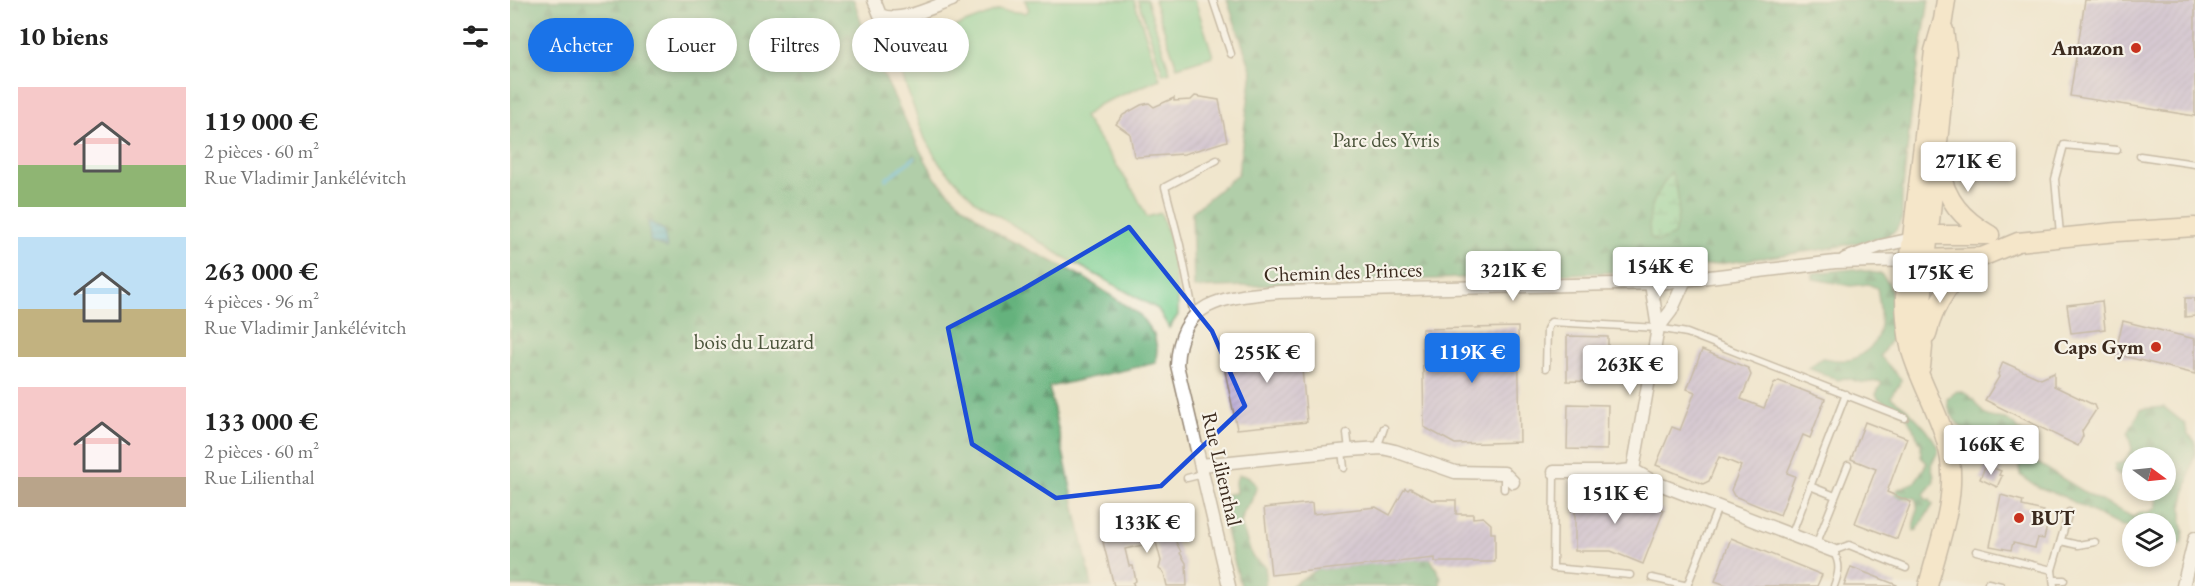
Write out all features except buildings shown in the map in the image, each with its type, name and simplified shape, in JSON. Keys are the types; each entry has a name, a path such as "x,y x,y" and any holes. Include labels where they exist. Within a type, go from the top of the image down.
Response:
{"main road":[{"path":"1928,586 1947,511 1951,483 1948,447 1912,353 1905,317 1920,237 1934,51 1946,0"},
{"path":"1920,237 1936,157 1947,53 1943,20"},
{"path":"1936,157 1942,181 1959,213 1971,224 1990,235"},
{"path":"1923,348 1930,320 1942,296 1957,277 1982,257 2018,242 2195,227"},
{"path":"1920,237 1990,235 2018,242"},
{"path":"1917,260 1982,257"},
{"path":"1917,260 1923,348 1921,374"}],"street":[{"path":"874,0 880,15 897,19 952,0"},
{"name":"Chemin des Princes","path":"1835,262 1880,246 1920,237"},
{"name":"Chemin des Princes","path":"1185,327 1194,315 1215,302 1245,295 1279,292 1651,284 1835,262 1917,260"},
{"path":"1658,328 1671,310 1685,280"},
{"path":"1633,470 1658,328 1651,284"},
{"name":"Rue Lilienthal","path":"1185,327 1178,345 1177,365 1229,586"},
{"path":"1202,470 1345,450 1377,448 1395,451 1455,472 1507,481"},
{"path":"1554,472 1633,470 1654,482 1833,551"},
{"path":"2183,586 2195,540"}],"lane":[{"path":"1213,0 1231,54"},
{"path":"2061,238 2055,179 2064,145 2117,150"},
{"path":"2140,156 2195,164"},
{"path":"1194,315 1180,245 1165,187 1217,160"},
{"path":"1546,368 1547,329 1551,322 1658,328 1688,333 1905,418"},
{"path":"1791,536 1846,394"},
{"path":"1377,448 1384,428"},
{"path":"1344,468 1347,433"},
{"path":"1816,545 1848,465"},
{"path":"1187,478 1202,470"},
{"path":"1554,472 1553,568 1630,575"},
{"path":"1810,486 1835,496"},
{"path":"1652,578 1687,586 1719,506"},
{"path":"2064,580 2054,583 2052,570 2068,512"},
{"path":"2061,541 2078,545 2095,542"},
{"path":"1833,586 1840,569 1833,551 1849,545 1906,568"},
{"path":"1976,551 2052,570"},
{"path":"1988,586 1988,583 2001,586"}],"highlighted area":[{"path":"1129,227 1212,331 1245,406 1161,486 1056,498 972,444 948,328 1023,289"}],"green space":[{"name":"bois du Luzard","path":"510,0 854,0 860,18 852,18 852,72 882,72 936,179 962,205 1002,236 1083,277 1140,315 1154,335 1157,348 1156,363 1049,387 1092,586 510,586"},
{"path":"1025,0 1134,0 1160,79 1098,105 1084,117 1135,193 1147,217 1161,213 1170,241 1178,298 1178,315 1169,328 1158,309 1062,256 975,201 939,163 925,139 901,72 969,72 969,21 999,10 1025,13 1029,10"},
{"path":"1138,0 1147,0 1170,72 1163,74"},
{"path":"1154,0 1195,0 1213,56 1177,67"},
{"name":"Parc des Yvris","path":"1227,0 1929,0 1912,106 1902,196 1902,219 1896,230 1886,237 1825,249 1675,270 1194,288 1192,212 1238,174 1252,72"},
{"path":"1671,172 1678,196 1676,227 1674,235 1658,242 1650,237 1649,218 1653,202"},
{"path":"1854,269 1881,274 1888,282 1892,294 1892,338 1880,356 1901,379 1900,385 1891,397 1923,425 1939,450 1931,465 1934,482 1924,494 1925,499 1930,500 1933,505 1917,530 1914,531 1917,512 1915,498 1898,497 1895,493 1898,489 1915,482 1927,463 1921,457 1921,444 1906,415 1878,398 1876,394 1882,383 1878,381 1864,383 1845,378 1838,380 1808,368 1822,358 1848,360 1855,358 1870,347 1879,332 1880,305 1877,288 1868,284 1851,286 1813,279 1813,273"},
{"path":"1957,391 1971,397 1986,415 2010,422 2024,434 2025,440 2014,439 2002,450 1965,430 1955,420 1948,407 1947,399"},
{"path":"2164,407 2184,423 2188,434 2195,441 2195,452 2182,507 2184,532 2181,545 2176,548 2176,513 2139,513 2149,512 2156,507 2157,501 2176,501 2176,447 2131,447 2128,433 2141,409"},
{"path":"2028,460 2036,462 2091,496 2125,513 2122,513 2122,527 2062,496 2038,487 2020,475 2019,468 2022,462"},
{"path":"2122,462 2122,478 2114,471 2115,464"},
{"path":"1239,475 1248,476 1257,486 1251,502 1244,511 1241,524 1253,558 1265,566 1265,586 1241,586 1228,537 1223,502 1227,494 1236,493 1235,482"},
{"path":"1430,558 1441,577 1440,586 1291,586 1316,570"}],"water":[{"path":"648,221 664,230 667,248 650,241"}],"waterway":[{"path":"886,179 914,158"}],"place":[{"name":"Amazon","path":"2136,48"},
{"name":"Caps Gym","path":"2156,347"},
{"name":"BUT","path":"2019,518"}]}
